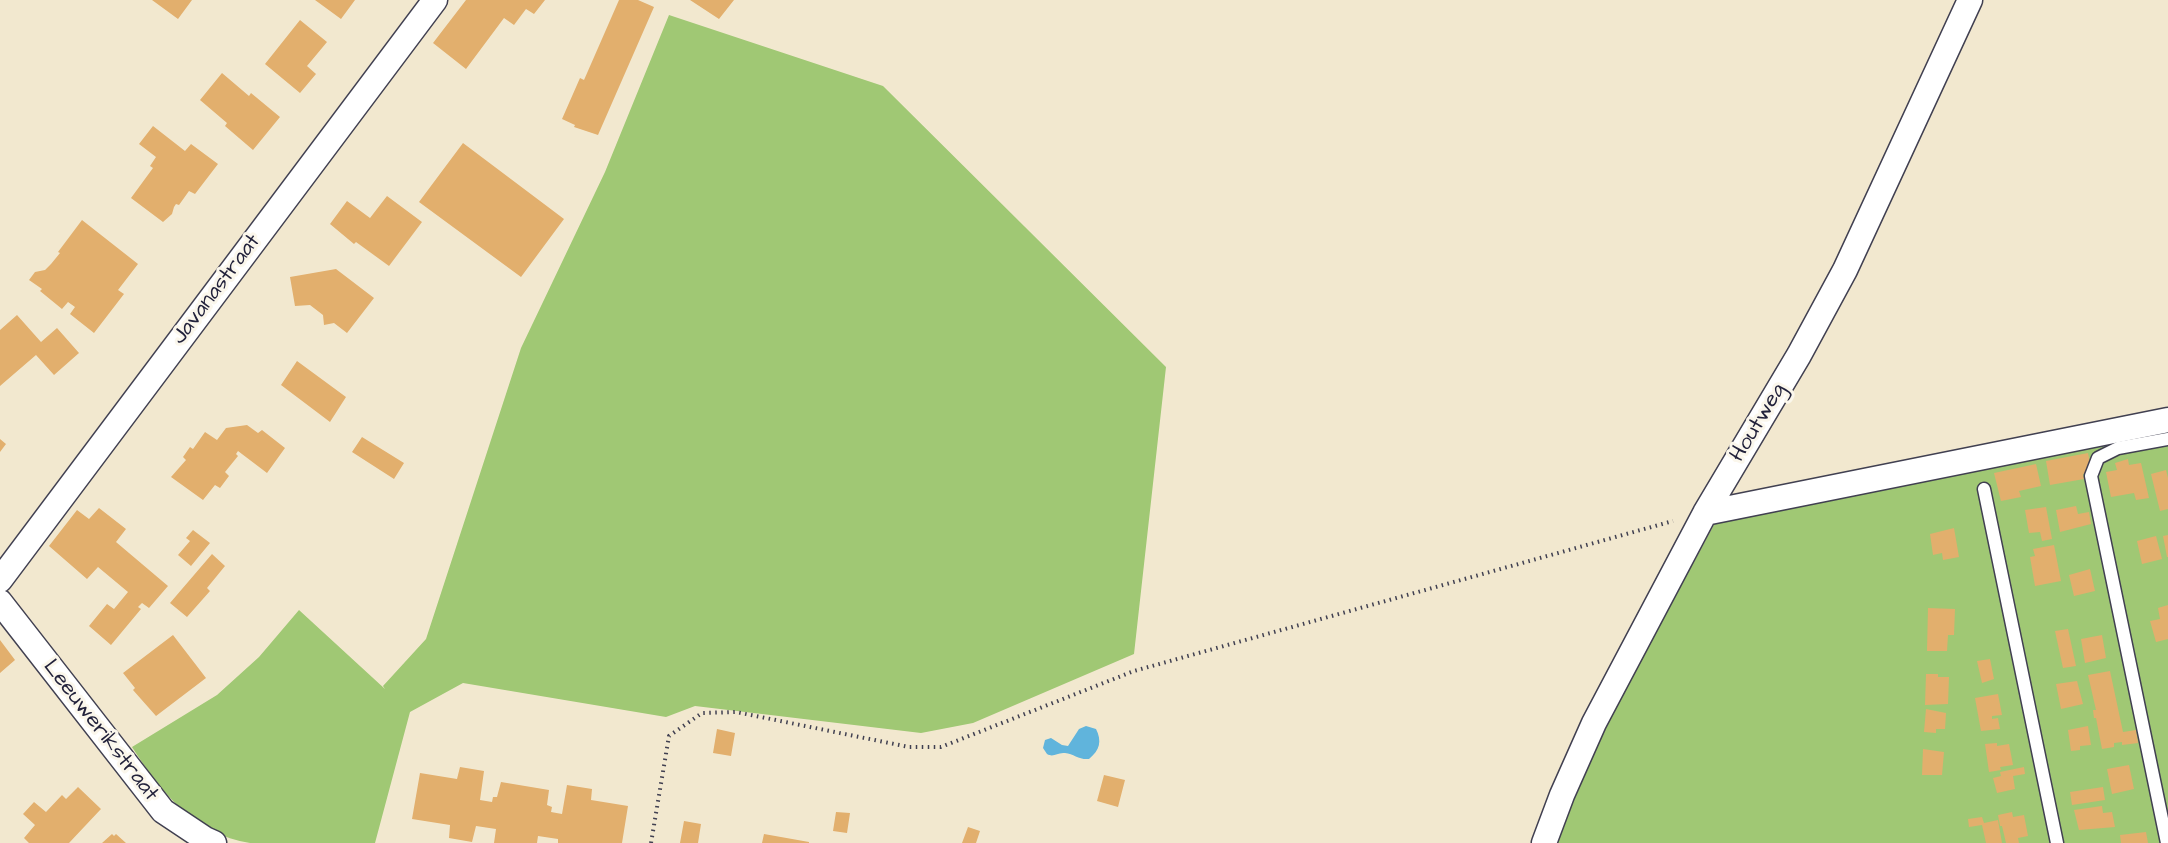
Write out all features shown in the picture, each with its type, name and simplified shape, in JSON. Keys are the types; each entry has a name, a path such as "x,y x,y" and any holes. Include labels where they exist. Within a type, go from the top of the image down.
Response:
{"street":[{"name":"Javanastraat","path":"0,580 435,0"},
{"name":"Houtweg","path":"1544,843 1562,795 1594,723 1706,513 1834,291 1970,0"},
{"path":"1706,513 2168,420"},
{"name":"Leeuwerikstraat","path":"0,602 163,811 214,843"}],"lane":[{"path":"2167,843 2091,476 2098,458 2118,448 2168,439"},
{"path":"1984,489 2057,843"}],"path":[{"path":"651,843 669,736 702,713 736,712 909,747 941,747 1134,671 1648,527 1706,513"}],"green space":[{"path":"669,15 883,86 1166,367 1134,654 973,723 921,733 695,706 666,717 463,683 410,712 375,843 250,843 212,831 196,821 167,795 132,747 217,695 259,657 299,610 385,689 383,686 426,639 521,348 605,172"},
{"path":"2168,426 2168,843 1557,843 1610,719 1717,519"}],"water":[{"path":"1086,726 1096,729 1099,737 1098,749 1089,759 1065,753 1049,755 1043,748 1045,740 1051,738 1068,746 1079,729"}],"building":[{"path":"152,0 192,0 178,19"},
{"path":"315,0 355,0 341,19"},
{"path":"466,0 545,0 534,14 526,9 514,25 504,18 466,69 433,43"},
{"path":"619,0 638,0 654,7 598,135 574,127 575,125 562,119 580,78 584,80"},
{"path":"690,0 734,0 719,19"},
{"path":"300,20 327,42 307,66 316,74 300,93 265,64"},
{"path":"222,73 249,96 251,93 280,117 253,150 200,100"},
{"path":"153,126 185,151 191,144 218,164 195,194 189,191 163,222 131,198 153,168 150,166 156,157 139,144"},
{"path":"463,143 564,219 521,277 419,202"},
{"path":"387,196 422,222 389,266 356,242 354,244 330,224 347,201 370,218"},
{"path":"82,220 138,264 118,290 124,294 94,333 70,314 75,307 68,302 62,309 40,291 42,289 29,280 35,272 45,270 51,264"},
{"path":"336,269 374,298 347,333 334,323 324,325 323,315 310,305 295,306 290,277"},
{"path":"17,315 41,342 57,328 79,353 54,375 36,355 0,386 0,330"},
{"path":"297,361 346,397 330,422 281,385"},
{"path":"247,425 258,433 262,430 285,448 267,473 238,451 236,454 238,456 225,472 229,476 220,488 215,485 203,500 171,477 186,460 183,457 190,447 193,449 205,432 217,440 226,428"},
{"path":"362,437 404,463 394,479 352,452"},
{"path":"0,439 6,444 0,452"},
{"path":"2088,453 2090,463 2086,469 2087,473 2083,474 2084,479 2050,485 2046,461"},
{"path":"2128,459 2129,465 2141,463 2149,498 2136,500 2134,493 2111,497 2106,472 2117,470 2115,463"},
{"path":"2036,464 2041,486 2019,491 2021,497 2001,501 1994,473"},
{"path":"2166,470 2168,509 2160,511 2151,474"},
{"path":"2076,506 2078,514 2089,512 2091,524 2060,532 2056,510"},
{"path":"2046,507 2052,539 2042,541 2040,532 2029,533 2025,510"},
{"path":"99,508 126,529 116,542 168,586 149,608 142,603 138,607 141,609 111,645 89,626 107,604 114,609 128,592 98,567 87,579 49,546 77,510 89,519"},
{"path":"1954,528 1959,557 1943,560 1942,553 1933,555 1930,534"},
{"path":"193,530 210,543 191,566 178,555 190,541 186,538"},
{"path":"2168,535 2168,557 2167,557 2163,536"},
{"path":"2156,536 2162,559 2142,564 2137,541"},
{"path":"2054,545 2061,581 2035,586 2030,557 2035,556 2033,549"},
{"path":"212,554 225,566 207,588 210,591 187,617 170,603"},
{"path":"2090,569 2095,591 2074,596 2069,575"},
{"path":"2168,605 2168,639 2156,642 2150,621 2160,619 2158,608"},
{"path":"1928,608 1955,609 1954,635 1948,635 1947,651 1927,651"},
{"path":"2068,629 2076,666 2063,668 2055,631"},
{"path":"173,635 206,678 156,716 133,690 135,688 123,673"},
{"path":"2102,635 2106,658 2085,663 2081,639"},
{"path":"0,640 15,660 0,673"},
{"path":"1990,659 1994,679 1982,683 1977,661"},
{"path":"2110,671 2123,732 2136,730 2138,743 2122,745 2122,742 2114,743 2114,747 2102,749 2096,718 2094,718 2093,710 2096,710 2088,675"},
{"path":"1926,674 1949,677 1948,704 1925,705"},
{"path":"2077,681 2083,704 2061,709 2056,684"},
{"path":"1998,694 2002,715 1992,716 1992,719 1998,718 2000,729 1981,731 1975,698"},
{"path":"1926,709 1946,713 1945,729 1936,729 1936,733 1924,732"},
{"path":"2088,726 2091,745 2080,746 2080,750 2071,751 2068,730"},
{"path":"717,729 735,733 731,756 713,753"},
{"path":"1997,743 1997,746 2009,744 2013,765 1989,772 1985,744"},
{"path":"1923,749 1944,752 1942,775 1922,775"},
{"path":"2129,765 2134,789 2112,794 2107,769"},
{"path":"460,767 484,771 480,800 492,802 493,797 497,797 501,782 549,790 547,805 552,807 551,812 562,814 567,785 592,789 591,800 628,806 622,843 558,843 558,839 538,836 537,843 494,843 496,829 476,826 472,842 449,838 450,825 412,819 420,773 457,779"},
{"path":"2024,767 2025,774 2013,776 2015,789 1997,793 1993,778 2001,776 2000,772"},
{"path":"1104,775 1125,780 1118,807 1097,801"},
{"path":"78,787 101,809 69,843 29,843 24,838 35,825 23,814 34,802 46,812 62,795 66,799"},
{"path":"2103,787 2105,800 2072,805 2070,792"},
{"path":"2102,806 2103,813 2112,812 2115,827 2079,830 2074,810"},
{"path":"836,812 850,813 847,833 833,831"},
{"path":"2012,812 2013,817 2024,815 2028,836 2018,838 2019,843 2006,843 2002,826 2000,826 1998,815"},
{"path":"1982,817 1984,823 1998,820 2002,843 1986,843 1982,825 1969,827 1968,819"},
{"path":"684,821 701,824 698,843 680,843"},
{"path":"968,827 980,831 976,843 962,843"},
{"path":"2146,832 2148,843 2121,843 2120,835"},
{"path":"112,834 114,836 116,834 126,843 102,843"},
{"path":"764,834 809,842 809,843 762,843"}]}
